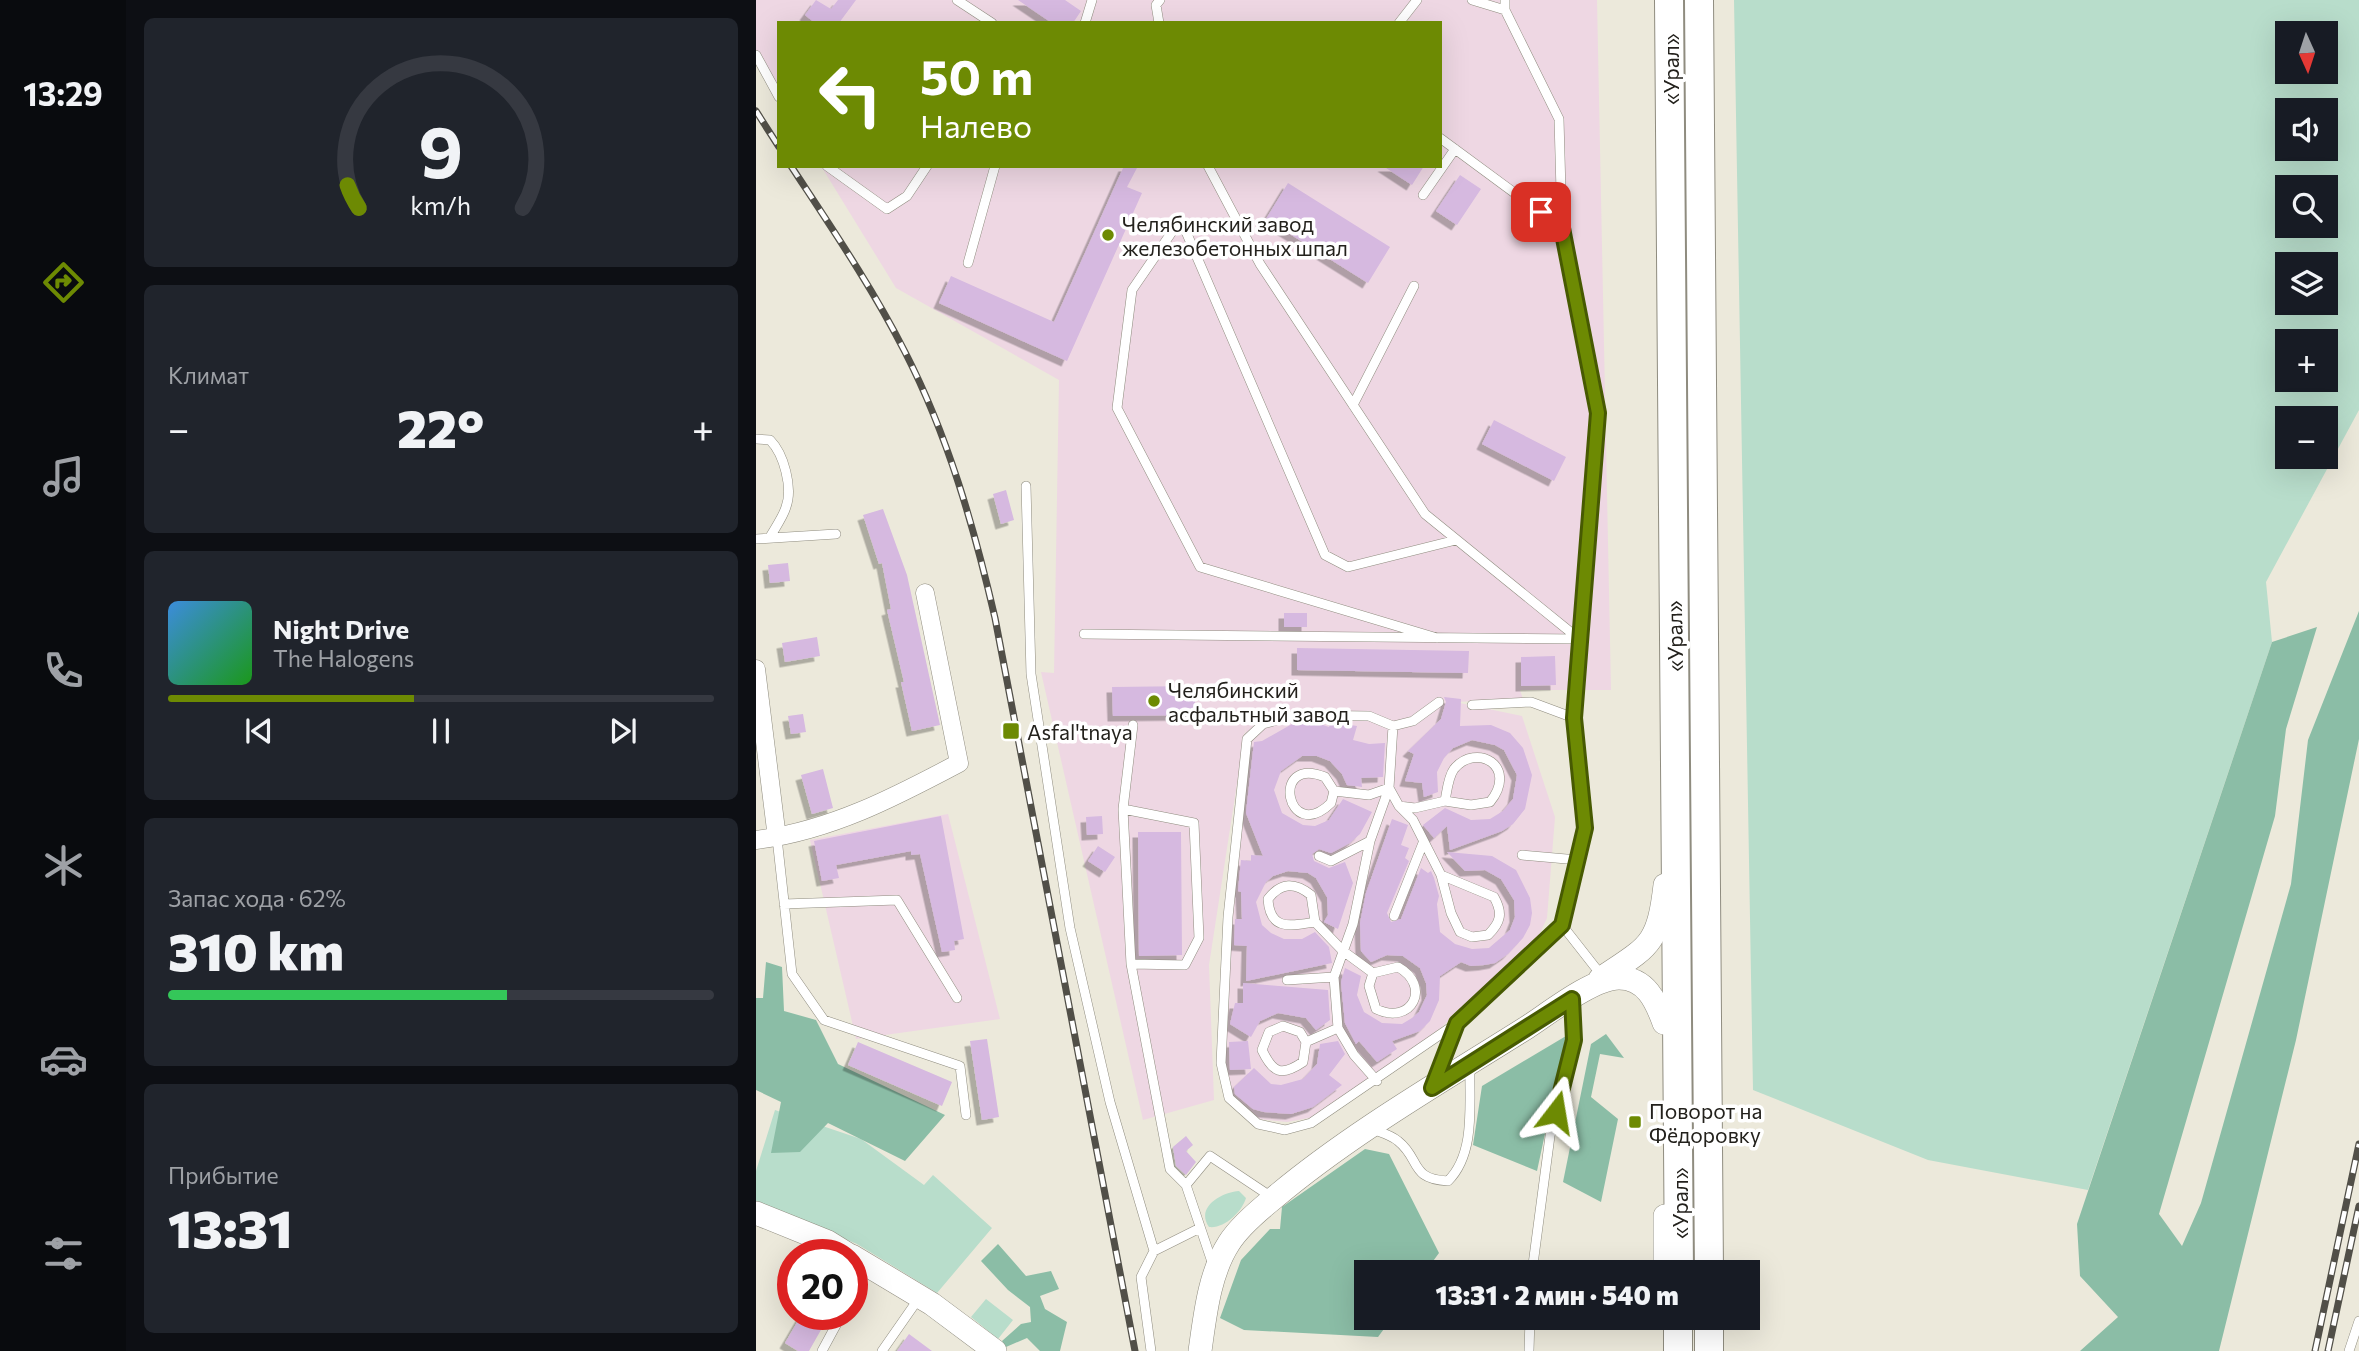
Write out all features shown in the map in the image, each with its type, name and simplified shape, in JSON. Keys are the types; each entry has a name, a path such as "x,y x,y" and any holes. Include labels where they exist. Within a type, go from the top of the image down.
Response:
{"main road":[{"name":"«Урал»","path":"1699,0 1709,1260"},
{"name":"«Урал»","path":"1667,6 1679,1260"},
{"path":"1678,1330 1678,1351"},
{"path":"1709,1330 1709,1351"}],"street":[{"path":"1665,1260 1663,607 1672,535"},
{"path":"756,840 777,838 873,809 959,763 925,593"},
{"path":"756,669 777,838"},
{"path":"1705,850 1717,886 1719,914 1720,1260"},
{"path":"1200,1351 1216,1273 1229,1243 1273,1198 1371,1128 1633,959 1656,933 1665,885"},
{"path":"1572,999 1610,979 1632,981 1643,986 1652,995 1664,1023"},
{"path":"758,1218 819,1239"},
{"path":"868,1266 920,1297 995,1351"},
{"path":"1665,1330 1665,1351"},
{"path":"1720,1330 1720,1351"}],"lane":[{"path":"957,0 989,21"},
{"path":"1086,21 1092,0"},
{"path":"1159,21 1156,5 1160,0"},
{"path":"1401,21 1417,0"},
{"path":"1439,702 1413,721 1393,726 1369,716 1295,715 1263,724 1247,739 1228,917 1220,1024 1221,1063 1229,1098 1258,1124 1285,1130 1311,1123 1377,1081 1457,1023 1562,925 1585,828 1574,718 1598,413 1562,228 1559,119 1505,5 1472,0"},
{"path":"756,55 777,92"},
{"path":"1442,139 1562,228"},
{"path":"1442,168 1455,149"},
{"path":"830,168 887,209 908,196 926,168"},
{"path":"968,263 994,168"},
{"path":"1209,168 1260,264 1425,514 1579,639"},
{"path":"1423,195 1442,168"},
{"path":"1437,638 1200,567 1117,408 1132,290 1176,226 1184,227 1325,555 1348,567 1456,540"},
{"path":"1353,405 1414,286"},
{"path":"756,439 770,440 779,449 786,474 787,506 770,537"},
{"path":"1026,486 1031,674 1070,928 1110,1102 1154,1251"},
{"path":"756,540 836,534"},
{"path":"1084,634 1579,639"},
{"path":"1472,705 1531,702 1574,718"},
{"path":"1133,725 1123,809 1131,964 1170,1169 1186,1185 1216,1273"},
{"path":"1377,1081 1354,1055 1338,1028 1334,977 1353,924 1370,841 1388,789 1393,726"},
{"path":"1399,806 1415,808 1445,801 1471,805 1490,802 1500,790 1501,772 1494,762 1467,759 1454,769 1445,801"},
{"path":"1303,773 1325,777 1334,791 1331,803 1313,815 1303,814 1294,808 1290,799 1290,785 1303,773"},
{"path":"1334,791 1369,795 1388,789"},
{"path":"1388,789 1399,806 1413,820 1441,875 1460,932 1472,937 1489,935 1499,924 1500,909 1494,897 1441,875"},
{"path":"1123,809 1195,823 1199,938 1185,965 1131,964"},
{"path":"777,838 792,974 824,1020 960,1066 966,1115"},
{"path":"1320,856 1331,861 1370,841"},
{"path":"1394,916 1423,843"},
{"path":"1522,855 1578,860"},
{"path":"1315,922 1292,926 1278,923 1269,912 1268,899 1275,890 1288,885 1301,887 1311,895 1315,922 1343,951 1373,973 1398,967 1407,972 1415,982 1416,996 1410,1007 1398,1014 1376,1009 1369,986 1373,973"},
{"path":"784,904 897,900 957,998"},
{"path":"1562,925 1603,977"},
{"path":"1287,981 1334,977"},
{"path":"1534,1260 1550,1136 1574,1040 1572,999"},
{"path":"1432,1088 1457,1023"},
{"path":"1283,1026 1300,1032 1306,1042 1307,1050 1303,1062 1289,1071 1279,1071 1269,1066 1262,1050 1269,1032 1283,1026"},
{"path":"1306,1042 1338,1028"},
{"path":"1371,1128 1397,1140 1430,1180 1448,1181 1458,1171 1467,1144 1470,1064"},
{"path":"1186,1185 1210,1156 1273,1198"},
{"path":"1151,1351 1141,1278 1154,1251 1200,1228"},
{"path":"882,1351 920,1297"},
{"path":"2349,1351 2359,1321"},
{"path":"822,1351 833,1330"},
{"path":"1529,1351 1530,1330"}],"shaded area":[{"path":"756,0 1597,0 1611,690 1520,690 1523,699 1455,702 1522,716 1555,817 1547,918 1533,948 1438,1030 1314,1117 1287,1122 1258,1119 1226,1093 1221,1041 1246,725 1209,965 1214,1100 1143,1120 1041,672 1054,673 1059,380 896,288 822,168 1442,168 1442,21 777,21 777,93 756,59"},
{"path":"948,814 1000,1019 856,1039 810,840"}],"green space":[{"path":"1734,0 2359,0 2359,410 2338,449 2338,406 2275,406 2275,469 2327,469 2266,582 2272,642 2088,1190 1928,1160 1753,1090"},
{"path":"2359,611 2359,739 2296,1040 2219,1351 2080,1351 2118,1317 2080,1276 2077,1224 2272,642 2317,627 2286,729 2275,816 2159,1214 2182,1246 2201,1203 2291,884 2308,740"},
{"path":"766,962 782,967 784,1011 816,1020 838,1064 945,1115 905,1161 828,1123 800,1152 771,1153 781,1102 756,1090 756,998 763,998"},
{"path":"1606,1034 1624,1058 1600,1054 1591,1097 1618,1119 1601,1202 1563,1182 1591,1044"},
{"path":"1566,1036 1537,1171 1473,1145 1482,1086"},
{"path":"775,1110 861,1139 924,1185 933,1175 992,1228 937,1293 868,1251 868,1239 845,1239 756,1201 756,1171"},
{"path":"1365,1149 1389,1154 1439,1253 1434,1260 1354,1260 1354,1330 1383,1330 1378,1337 1244,1330 1220,1318 1241,1260 1270,1229 1280,1229 1282,1207"},
{"path":"1239,1191 1246,1198 1236,1214 1221,1225 1209,1227 1205,1213 1212,1202 1225,1194"},
{"path":"998,1244 1026,1276 1051,1271 1059,1289 1040,1296 1045,1309 1067,1322 1060,1351 1040,1351 1027,1338 1006,1347 1002,1341 1021,1324 1031,1322 1030,1307 1008,1290 981,1261"},
{"path":"986,1299 1013,1320 998,1339 971,1317"}],"building":[{"path":"816,0 831,9 838,0 856,0 840,21 812,21 805,15"},
{"path":"1018,0 1065,0 1081,11 1074,21 1049,21"},
{"name":"Челябинский завод железобетонных шпал","path":"1123,168 1137,168 1127,187 1142,193 1067,361 939,303 951,276 1054,322"},
{"path":"1386,168 1423,168 1412,185"},
{"path":"1460,175 1481,189 1457,225 1436,211"},
{"path":"1288,183 1390,247 1368,283 1266,219"},
{"path":"1494,420 1566,457 1554,481 1482,444"},
{"path":"1006,490 1014,520 1001,524 993,494"},
{"path":"883,509 907,575 940,725 912,731 887,610 891,609 882,563 879,564 863,515"},
{"path":"788,563 790,581 770,583 768,565"},
{"path":"1284,613 1307,613 1307,627 1284,627"},
{"path":"817,637 820,656 785,662 782,643"},
{"path":"1297,648 1469,651 1468,673 1297,670"},
{"path":"1555,656 1556,685 1521,686 1521,657"},
{"name":"Челябинский асфальтный завод","path":"1195,686 1195,715 1113,716 1112,687"},
{"path":"1444,697 1461,699 1460,726 1491,725 1510,733 1523,748 1532,775 1525,809 1513,824 1502,831 1450,850 1447,826 1434,838 1423,825 1445,808 1471,820 1490,819 1503,811 1513,799 1517,775 1504,750 1472,740 1453,748 1444,758 1437,772 1438,792 1424,797 1422,783 1405,781 1414,754 1408,751 1441,719 1446,702"},
{"path":"803,714 806,732 791,734 788,716"},
{"path":"1331,722 1357,726 1353,740 1369,744 1385,743 1383,777 1361,778 1362,787 1347,785 1342,774 1330,761 1317,756 1302,756 1281,771 1274,790 1282,813 1303,825 1315,826 1329,820 1343,799 1372,812 1360,834 1350,843 1331,853 1319,849 1312,854 1314,861 1329,868 1345,862 1353,883 1338,929 1324,922 1328,915 1327,897 1316,878 1308,873 1288,871 1273,876 1266,882 1256,902 1262,925 1271,933 1284,939 1302,939 1315,932 1329,947 1332,963 1246,981 1247,946 1234,945 1235,919 1242,919 1241,892 1238,891 1241,860 1251,861 1251,855 1263,856 1246,813 1254,742 1262,741 1292,724 1317,723 1329,727"},
{"path":"823,769 833,808 812,814 801,775"},
{"path":"941,816 964,939 954,941 955,950 942,952 920,854 911,855 911,851 836,865 839,878 822,881 814,841"},
{"path":"1102,816 1103,834 1087,835 1086,817"},
{"path":"1392,819 1408,825 1401,845 1409,848 1405,858 1409,861 1387,913 1391,922 1401,919 1421,868 1428,873 1431,871 1434,878 1439,896 1437,904 1440,932 1455,944 1472,949 1489,948 1510,930 1515,917 1514,900 1501,879 1485,870 1465,871 1447,852 1492,856 1516,870 1530,898 1532,913 1530,925 1523,938 1495,963 1471,966 1461,962 1440,976 1439,1000 1430,1021 1420,1031 1392,1041 1397,1049 1377,1062 1359,1041 1356,1044 1345,1023 1341,982 1345,968 1361,976 1357,995 1364,1012 1382,1023 1402,1024 1412,1018 1419,1012 1427,995 1420,968 1403,956 1387,955 1371,962 1361,951 1360,923 1366,893"},
{"path":"1138,832 1181,832 1182,955 1139,956"},
{"path":"1098,846 1115,857 1105,872 1088,861"},
{"path":"1243,983 1328,990 1330,1020 1316,1030 1306,1018 1278,1013 1260,1021 1251,1037 1230,1024 1235,1003 1243,1003"},
{"path":"987,1039 999,1117 982,1120 970,1041"},
{"path":"1248,1041 1251,1069 1230,1070 1229,1042"},
{"path":"1338,1041 1345,1054 1329,1075 1342,1085 1313,1107 1291,1114 1264,1112 1253,1109 1235,1094 1234,1087 1254,1068 1271,1084 1281,1085 1303,1079 1317,1064 1320,1044"},
{"path":"858,1042 952,1082 942,1106 848,1065"},
{"path":"1186,1136 1193,1145 1186,1151 1196,1162 1186,1175 1176,1166 1173,1147"},
{"path":"793,1330 821,1330 809,1351 798,1351 785,1343"},
{"path":"909,1334 932,1351 897,1351"}],"railway":[{"path":"756,111 777,144"},
{"path":"792,168 865,281 905,352 947,449 969,516 995,618 1135,1351"},
{"path":"2315,1351 2359,1144"},
{"path":"2328,1351 2359,1206"}],"place":[{"name":"Челябинский завод железобетонных шпал","path":"1108,235"},
{"name":"Челябинский асфальтный завод","path":"1154,701"},
{"name":"Asfal'tnaya","path":"1011,731"},
{"name":"Поворот на Фёдоровку","path":"1635,1122"}],"route":[{"path":"1541,212 1562,228 1598,413 1574,718 1585,828 1562,925 1457,1023 1432,1088 1572,999 1574,1040 1556,1112"}]}
